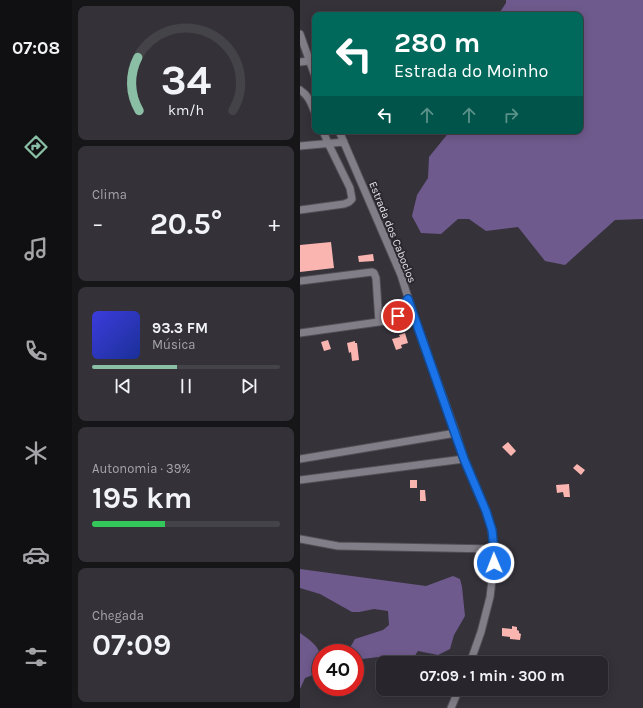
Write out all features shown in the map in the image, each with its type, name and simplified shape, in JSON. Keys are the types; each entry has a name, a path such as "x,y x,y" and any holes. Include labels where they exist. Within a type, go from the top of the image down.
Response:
{"street":[{"path":"300,34 312,68"},
{"path":"300,62 309,61"},
{"path":"300,90 305,93 312,105"},
{"path":"300,210 344,204 352,199 352,192 324,134"},
{"name":"Estrada dos Caboclos","path":"340,134 401,275 414,317 464,459 486,511 492,530 494,563 490,598 481,632 472,656"},
{"path":"300,146 344,142"},
{"path":"300,281 372,272 374,273 376,278 379,322"},
{"path":"392,320 398,316 408,299"},
{"path":"300,333 414,317"},
{"path":"300,459 456,433"},
{"path":"300,480 464,459"},
{"path":"300,539 338,546 494,549"},
{"path":"451,708 456,696"}],"shaded area":[{"path":"506,0 643,0 643,219 615,220 565,265 545,261 518,227 486,231 469,219 458,219 441,234 421,233 412,216 417,195 428,178 429,157 448,134 583,134 583,12 500,12 506,3"},
{"path":"300,569 426,586 453,576 460,579 465,616 454,635 450,649 438,655 418,651 415,656 376,656 376,657 364,659 364,644 352,644 355,639 383,630 389,625 388,611 374,609 352,612 320,594 300,588"},
{"path":"300,633 314,644 312,644 312,675 305,678 300,689"}],"building":[{"path":"331,242 334,268 300,272 300,245"},
{"path":"373,254 374,261 359,262 358,256"},
{"path":"405,333 408,343 401,345 402,348 396,350 392,339 400,337 399,335"},
{"path":"328,340 331,349 324,351 321,342"},
{"path":"355,341 355,343 357,343 359,360 352,361 351,352 349,353 347,343"},
{"path":"508,442 516,451 511,456 502,447"},
{"path":"577,464 585,470 581,475 573,468"},
{"path":"410,480 417,480 417,488 410,488"},
{"path":"569,484 570,497 564,497 563,492 557,493 556,485"},
{"path":"420,490 425,490 426,501 420,501"},
{"path":"512,626 517,627 517,630 521,634 520,640 502,636 502,628 512,629"}],"route":[{"path":"398,316 408,299 464,459 486,511 492,530 494,563"}]}
